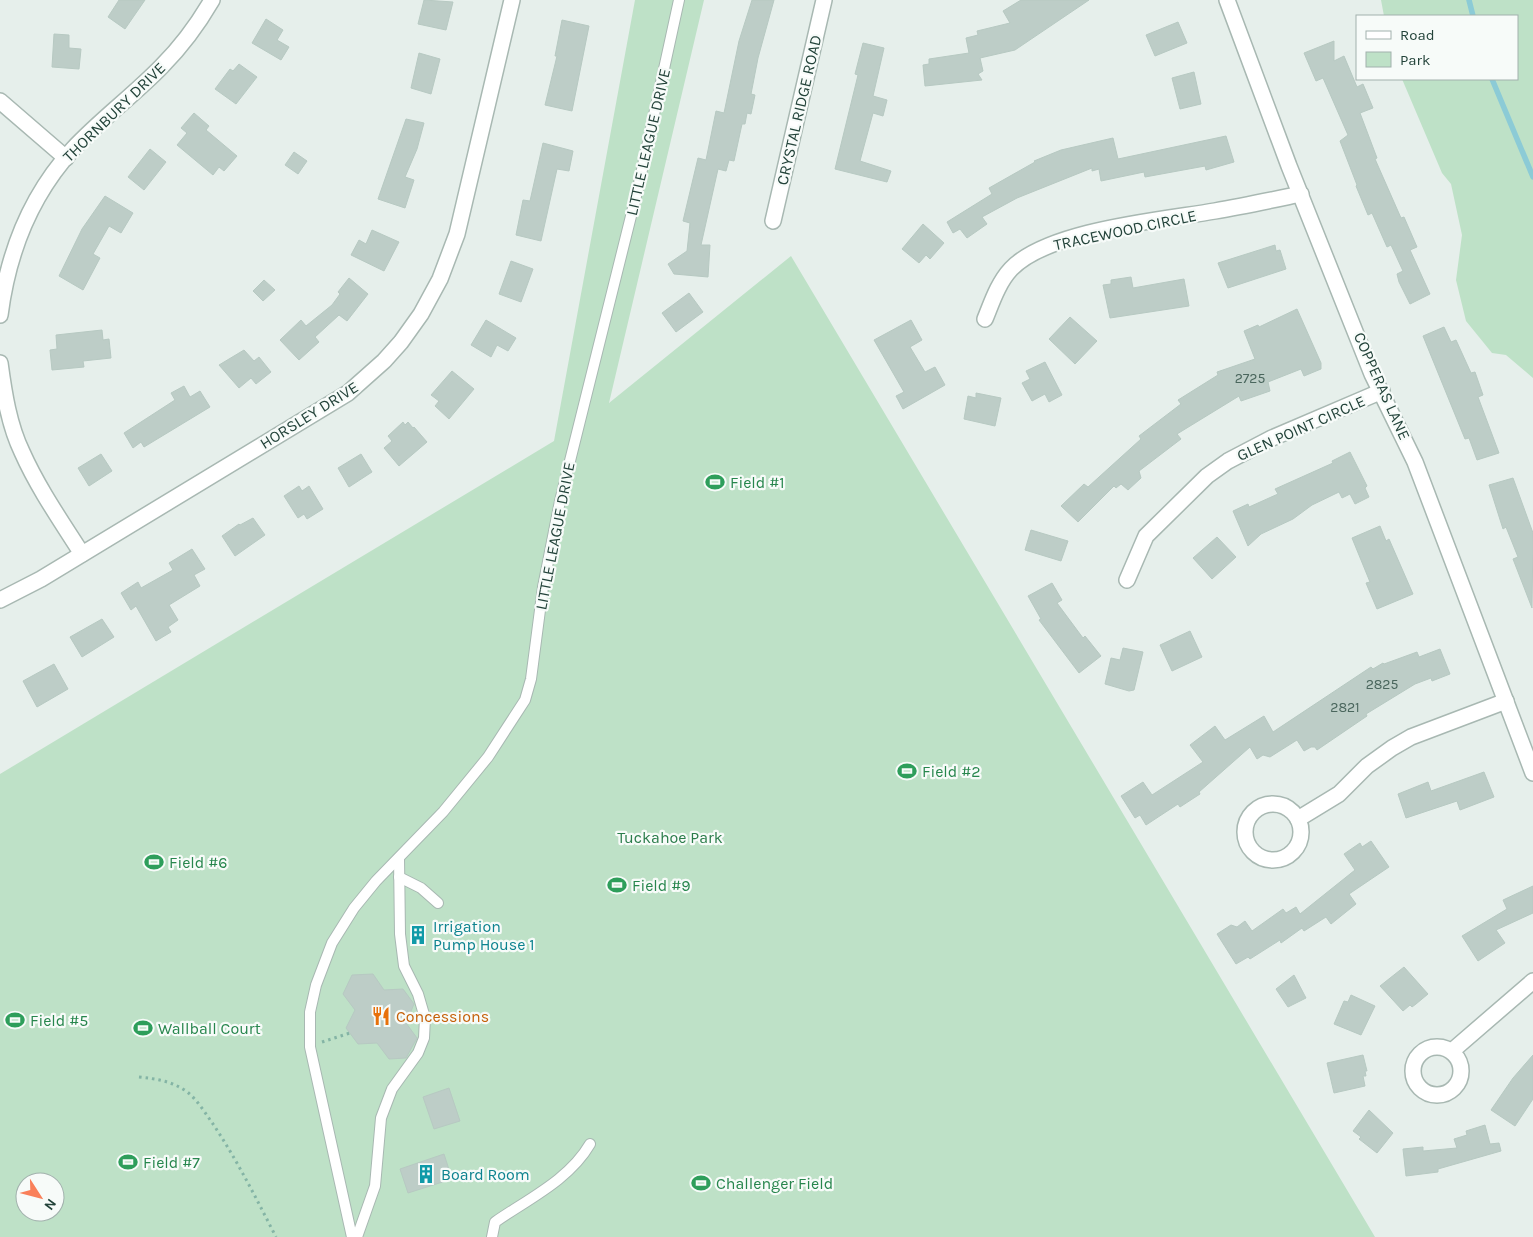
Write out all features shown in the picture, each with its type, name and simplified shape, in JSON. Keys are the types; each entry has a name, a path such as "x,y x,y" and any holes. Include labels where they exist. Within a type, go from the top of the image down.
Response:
{"street":[{"name":"THORNBURY DRIVE","path":"0,316 4,283 17,240 32,207 50,177 108,115 173,56 197,25 212,0"},
{"name":"HORSLEY DRIVE","path":"0,600 82,554 348,393 384,361 401,342 421,314 440,279 457,234 512,0"},
{"name":"CRYSTAL RIDGE ROAD","path":"773,220 824,0"},
{"name":"COPPERAS LANE","path":"1227,0 1301,194 1382,391 1415,462 1533,773"},
{"path":"0,102 66,158"},
{"name":"TRACEWOOD CIRCLE","path":"985,319 1000,283 1012,268 1030,254 1047,246 1096,233 1301,194"},
{"path":"0,363 4,400 21,451 42,490 82,554"},
{"name":"GLEN POINT CIRCLE","path":"1126,580 1146,536 1207,476 1228,461 1272,438 1382,391"},
{"path":"1298,819 1339,794 1367,766 1392,748 1412,737 1506,701"},
{"path":"1452,1051 1533,981"}],"lane":[{"name":"LITTLE LEAGUE DRIVE","path":"352,1237 310,1047 310,1012 316,985 332,943 341,927 376,881 443,812 488,757 513,721 528,691 543,587 564,484 638,188 679,0"},
{"path":"357,1237 375,1186 381,1118 392,1089 418,1053 424,1038 425,1018 418,994 404,966 400,934 399,858"},
{"path":"399,878 421,888 438,903"},
{"path":"492,1237 495,1222 565,1175 580,1160 590,1144"}],"path":[{"path":"310,1047 350,1033"},
{"path":"139,1077 160,1079 174,1084 188,1092 204,1110 237,1162 276,1237"}],"green space":[{"name":"Tuckahoe Park","path":"635,0 704,0 609,403 791,256 1375,1237 0,1237 0,774 554,441"},
{"path":"1381,0 1533,0 1533,378 1506,355 1492,353 1466,321 1456,280 1462,235 1451,184 1442,173 1402,80 1518,80 1518,15 1384,15"}],"building":[{"path":"119,0 145,0 125,29 108,17"},
{"path":"424,0 453,2 446,30 418,24"},
{"path":"752,0 774,0 758,58 751,94 755,95 751,114 747,113 745,124 742,124 734,161 729,160 726,171 718,169 701,245 710,245 708,277 674,274 668,264 687,251 690,223 683,221 698,158 706,160 716,111 724,113 739,41"},
{"path":"1021,0 1089,0 1015,50 980,58 983,71 978,74 982,80 925,86 923,65 929,64 929,59 969,53 966,38 978,35 977,31 1010,23 1003,11"},
{"path":"266,19 283,30 277,40 289,47 281,60 252,43"},
{"path":"562,20 589,26 572,111 545,105 557,56 555,56"},
{"path":"1178,22 1187,43 1155,56 1146,35"},
{"path":"54,34 69,35 69,48 81,49 79,69 52,67"},
{"path":"1334,41 1334,61 1344,56 1357,87 1363,84 1373,108 1360,113 1377,158 1375,159 1401,218 1404,217 1417,247 1410,250 1430,294 1410,304 1397,274 1403,271 1391,245 1387,247 1372,213 1368,215 1356,186 1340,141 1348,135 1323,78 1316,81 1304,53"},
{"path":"863,43 884,48 873,96 887,100 883,116 873,113 860,161 891,171 887,182 835,169 858,75 855,74"},
{"path":"419,53 440,59 431,94 411,88"},
{"path":"239,64 257,77 236,104 215,89 230,69 233,71"},
{"path":"1194,72 1201,104 1180,109 1172,78"},
{"path":"194,113 209,126 206,130 237,156 224,171 219,167 213,175 177,145 187,133 181,128"},
{"path":"406,119 424,123 417,149 405,177 414,180 405,208 378,199"},
{"path":"1226,136 1234,162 1206,170 1205,166 1145,177 1144,172 1101,181 1099,169 1092,171 1092,168 1017,198 982,217 987,224 967,238 960,229 953,233 947,222 992,194 989,188 1034,161 1061,150 1113,138 1118,159"},
{"path":"543,143 573,151 569,171 557,169 541,241 516,235 523,200 530,201"},
{"path":"150,149 166,162 144,190 128,177"},
{"path":"294,152 307,161 298,174 285,165"},
{"path":"105,196 133,213 121,233 109,226 93,254 100,258 83,290 59,276 82,229"},
{"path":"923,224 944,243 930,259 926,255 919,263 902,249"},
{"path":"372,230 399,242 384,271 351,255 359,240 366,244"},
{"path":"1275,245 1276,251 1280,250 1286,269 1228,288 1218,263"},
{"path":"511,261 533,269 521,302 499,294"},
{"path":"1131,277 1133,288 1184,279 1189,306 1110,318 1103,285 1111,284 1111,280"},
{"path":"349,278 368,294 347,321 339,315 315,337 319,342 299,360 280,340 301,320 306,326 332,305 340,294 338,292"},
{"path":"264,280 275,290 263,301 253,291"},
{"path":"689,293 703,312 676,332 662,313"},
{"path":"1297,309 1321,363 1321,369 1304,376 1301,369 1268,382 1270,391 1241,401 1239,396 1177,434 1181,439 1139,471 1141,478 1128,490 1121,484 1116,488 1114,486 1078,522 1061,506 1084,484 1088,487 1141,439 1139,436 1181,404 1178,400 1218,375 1217,372 1255,359 1244,331 1258,325 1259,327"},
{"path":"1070,317 1097,341 1075,364 1049,339"},
{"path":"486,320 516,338 508,351 497,345 491,357 471,345"},
{"path":"911,320 922,340 910,347 925,372 935,367 945,385 903,409 896,396 904,392 874,340"},
{"path":"1444,327 1451,342 1456,340 1471,373 1475,372 1483,395 1478,397 1499,453 1477,460 1469,438 1465,439 1423,336"},
{"path":"102,330 103,340 109,339 111,358 83,361 84,367 52,370 50,350 57,349 56,335"},
{"path":"244,350 254,361 259,357 271,372 256,384 251,378 239,388 219,365"},
{"path":"1045,362 1062,395 1049,402 1045,394 1032,401 1022,383 1030,379 1026,371"},
{"path":"452,371 474,389 449,419 435,406 439,401 431,395"},
{"path":"184,386 190,397 200,391 210,407 144,447 141,442 133,448 124,433 175,400 171,393"},
{"path":"976,393 1001,398 995,426 964,419 968,396 976,398"},
{"path":"403,422 405,425 408,422 414,427 427,442 399,466 384,448 392,441 388,436"},
{"path":"1350,452 1367,486 1365,488 1369,497 1355,504 1350,494 1342,498 1339,492 1312,505 1293,519 1261,534 1248,546 1233,511 1248,504 1249,507 1278,494 1275,489 1333,463 1332,461"},
{"path":"101,454 112,471 89,486 78,468"},
{"path":"361,454 372,472 349,487 338,468"},
{"path":"1513,478 1533,533 1532,608 1513,559 1518,557 1506,527 1503,529 1489,485"},
{"path":"299,486 302,491 309,486 323,509 307,519 304,514 298,518 284,496"},
{"path":"253,518 265,535 235,556 222,536 239,524"},
{"path":"1380,526 1386,541 1389,539 1413,594 1377,609 1366,583 1370,582 1352,538"},
{"path":"1031,530 1068,541 1061,561 1025,550"},
{"path":"1217,537 1236,557 1212,579 1193,558"},
{"path":"192,549 205,569 194,575 200,586 169,605 178,620 168,627 171,632 156,641 136,606 131,610 121,593 138,582 141,588 173,570 169,563"},
{"path":"1052,583 1062,600 1057,603 1083,638 1085,636 1101,656 1079,673 1039,620 1041,619 1028,596"},
{"path":"102,619 114,637 82,657 70,637"},
{"path":"1190,631 1202,657 1172,671 1160,645"},
{"path":"1123,648 1143,652 1134,690 1129,691 1105,684 1111,658 1120,660"},
{"path":"1440,649 1450,674 1432,681 1431,678 1415,684 1366,714 1367,716 1317,750 1315,747 1311,747 1304,751 1297,740 1270,757 1263,755 1257,759 1250,747 1199,792 1200,794 1180,807 1178,804 1146,825 1140,815 1135,818 1121,796 1143,782 1152,795 1203,762 1190,745 1215,726 1225,740 1264,716 1273,732 1371,667 1373,669 1383,663 1417,652 1419,657"},
{"path":"54,664 68,689 37,707 23,681"},
{"path":"1484,772 1494,797 1460,810 1457,801 1406,818 1398,794 1428,782 1431,791"},
{"path":"1371,841 1389,867 1349,894 1356,904 1331,924 1326,917 1304,931 1302,928 1281,943 1280,940 1250,959 1248,957 1236,964 1217,934 1231,925 1237,927 1245,921 1252,931 1283,909 1286,913 1296,907 1300,914 1355,870 1344,854 1360,843 1362,847"},
{"path":"1533,886 1533,913 1496,930 1505,943 1478,961 1462,936 1507,909 1503,900"},
{"path":"1404,967 1428,994 1412,1007 1410,1005 1403,1011 1380,986"},
{"name":"Concessions","path":"373,974 384,990 403,989 414,1004 406,1023 417,1038 406,1058 389,1059 377,1043 358,1044 346,1028 355,1010 343,994 352,975"},
{"path":"1294,975 1306,998 1288,1007 1276,989"},
{"path":"1351,995 1375,1006 1361,1035 1334,1024 1344,1001 1348,1002"},
{"path":"1363,1055 1367,1071 1365,1071 1366,1076 1363,1076 1365,1086 1334,1093 1327,1063"},
{"path":"1533,1055 1533,1099 1515,1126 1491,1110 1513,1078"},
{"path":"449,1088 460,1121 434,1129 423,1097"},
{"path":"1369,1110 1393,1133 1377,1153 1359,1139 1361,1137 1353,1131"},
{"path":"1485,1125 1490,1144 1499,1143 1501,1151 1438,1169 1438,1172 1406,1176 1403,1149 1423,1147 1423,1151 1457,1148 1454,1139 1467,1135 1466,1131"},
{"name":"Board Room","path":"444,1154 452,1179 408,1193 400,1169"}],"waterway":[{"path":"1469,0 1473,15"},
{"path":"1492,80 1533,177"}],"place":[{"name":"Field #1","path":"715,482"},
{"name":"Field #2","path":"907,771"},
{"name":"Field #6","path":"154,862"},
{"name":"Field #9","path":"617,885"},
{"name":"Irrigation Pump House 1","path":"418,935"},
{"name":"Concessions","path":"381,1016"},
{"name":"Field #5","path":"15,1020"},
{"name":"Wallball Court","path":"143,1028"},
{"name":"Field #7","path":"128,1162"},
{"name":"Board Room","path":"426,1174"},
{"name":"Challenger Field","path":"701,1183"}]}
